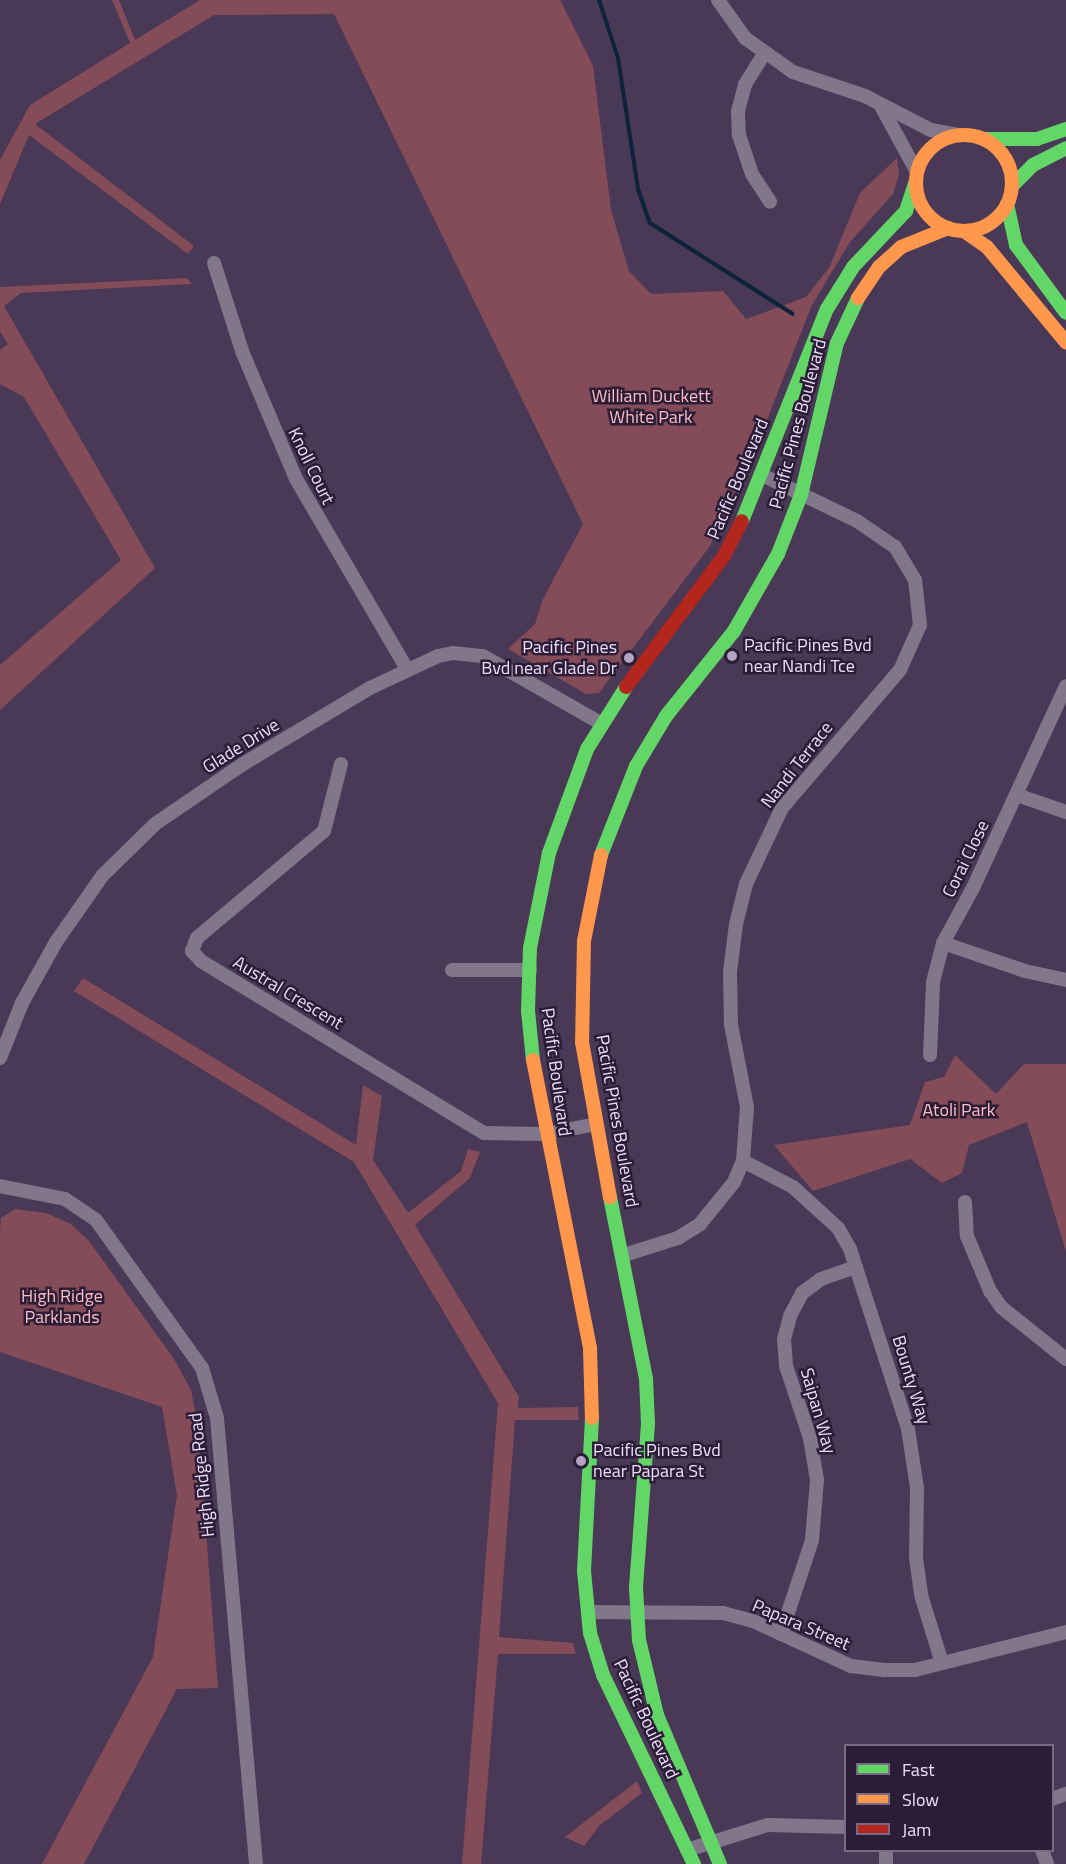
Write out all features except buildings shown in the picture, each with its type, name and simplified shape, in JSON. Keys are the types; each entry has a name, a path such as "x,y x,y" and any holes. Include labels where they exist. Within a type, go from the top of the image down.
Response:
{"main road":[{"path":"1066,129 1037,140 983,139 960,135 933,147 916,177 924,210 948,228 964,231 987,247 1066,342"},
{"path":"983,139 1005,158 1012,186"},
{"path":"964,231 990,224 1007,204 1012,186 1033,165 1066,148"},
{"name":"Pacific Boulevard","path":"694,1864 603,1675 588,1612 584,1571 593,1399 590,1348 546,1134 528,1011 538,896 568,795 602,724 639,667 724,556 762,475 827,309 853,267 906,211 916,177"},
{"path":"1007,204 1016,245 1027,266 1066,313"},
{"name":"Pacific Pines Boulevard","path":"720,1864 657,1715 643,1668 637,1613 648,1424 641,1341 596,1124 582,1042 581,988 585,930 601,856 636,766 666,716 757,594 801,495 837,343 855,302 879,267 901,247 948,228"}],"street":[{"path":"718,0 745,39 793,72 865,96 931,130 960,135"},
{"path":"764,54 745,85 738,112 744,156 770,202"},
{"path":"880,105 916,177"},
{"name":"Knoll Court","path":"214,263 242,351 277,438 318,522 407,669"},
{"name":"Nandi Terrace","path":"624,1255 678,1238 700,1224 724,1197 743,1161 747,1107 731,1025 730,972 736,924 746,884 762,845 782,808 900,670 920,625 915,580 895,547 857,521 762,475"},
{"name":"Glade Drive","path":"0,1058 22,1003 56,942 103,875 155,824 243,764 407,669 453,653 483,656 602,724"},
{"name":"Corai Close","path":"930,1055 933,982 943,943 1017,795 1066,686"},
{"name":"Austral Crescent","path":"341,764 324,831 197,938 192,951 201,961 484,1133 546,1134 596,1124"},
{"path":"1017,795 1066,812"},
{"path":"943,943 1025,972 1066,980"},
{"path":"452,970 530,970"},
{"name":"Bounty Way","path":"743,1161 793,1187 820,1209 838,1228 856,1268 908,1429 917,1488 919,1576 942,1663"},
{"name":"High Ridge Road","path":"0,1186 65,1199 96,1220 202,1368 217,1418 256,1864"},
{"path":"965,1202 967,1236 990,1291 1001,1307 1066,1359"},
{"name":"Saipan Way","path":"781,1634 812,1540 817,1480 810,1438 786,1366 784,1339 790,1316 802,1293 821,1279 856,1268"},
{"name":"Papara Street","path":"588,1612 723,1613 781,1634 851,1666 915,1670 1066,1632"},
{"path":"687,1850 710,1841 768,1825 844,1827"}],"green space":[{"name":"William Duckett White Park","path":"112,0 119,0 135,40 200,0 560,0 593,66 611,210 629,271 651,294 723,291 746,319 806,297 829,268 860,193 897,158 899,174 893,194 850,242 812,305 748,468 710,546 599,693 586,694 508,649 535,624 543,599 583,524 334,14 214,15 35,124 194,246 188,254 29,135 0,204 0,160 30,105 130,43"},
{"path":"187,278 192,284 21,293 4,306 155,568 0,710 0,665 121,560 24,397 0,384 0,350 8,344 0,332 0,287"},
{"path":"83,978 356,1145 363,1085 382,1096 373,1160 408,1213 461,1171 468,1149 480,1152 470,1178 415,1225 519,1397 518,1408 578,1407 579,1420 515,1420 499,1637 573,1643 576,1654 498,1654 481,1864 462,1864 498,1403 354,1162 74,991"},
{"name":"Atoli Park","path":"955,1055 996,1094 1024,1064 1066,1064 1066,1252 1027,1122 969,1145 962,1173 942,1183 910,1159 813,1191 774,1145 910,1125 925,1082 944,1077"},
{"name":"High Ridge Parklands","path":"15,1209 46,1213 71,1224 89,1241 174,1359 191,1390 198,1427 218,1688 177,1689 84,1864 42,1864 153,1657 177,1495 162,1407 0,1352 1,1218"},
{"path":"637,1781 642,1793 600,1825 584,1846 565,1837"}],"waterway":[{"path":"599,0 618,58 638,189 650,223 793,314"}],"traffic: fast":[{"path":"983,139 1037,139 1066,129"},
{"path":"1012,186 1033,165 1066,148"},
{"path":"742,521 827,309 853,267 906,211 916,181"},
{"path":"1007,204 1016,245 1066,313"},
{"path":"601,855 636,766 666,716 734,631 778,554 801,495 837,343 858,298"},
{"path":"533,1060 528,1011 530,948 549,853 587,749 626,687"},
{"path":"610,1197 646,1378 648,1424 636,1587 639,1640 657,1715 720,1864"},
{"path":"592,1418 584,1571 590,1633 603,1675 694,1864"}],"traffic: slow":[{"path":"964,135 982,139 998,149 1008,165 1012,183 1008,201 998,217 982,227 964,231 946,227 930,217 920,201 916,183 920,165 930,149 946,139 964,135"},
{"path":"858,298 879,267 901,247 948,228"},
{"path":"964,231 987,247 1066,342"},
{"path":"601,855 584,941 582,1042 610,1197"},
{"path":"533,1060 590,1348 592,1418"}],"traffic: jam":[{"path":"626,687 724,556 742,521"}],"place":[{"name":"Pacific Pines Bvd near Nandi Tce","path":"732,656"},
{"name":"Pacific Pines Bvd near Glade Dr","path":"629,658"},
{"name":"Pacific Pines Bvd near Papara St","path":"581,1461"}]}
